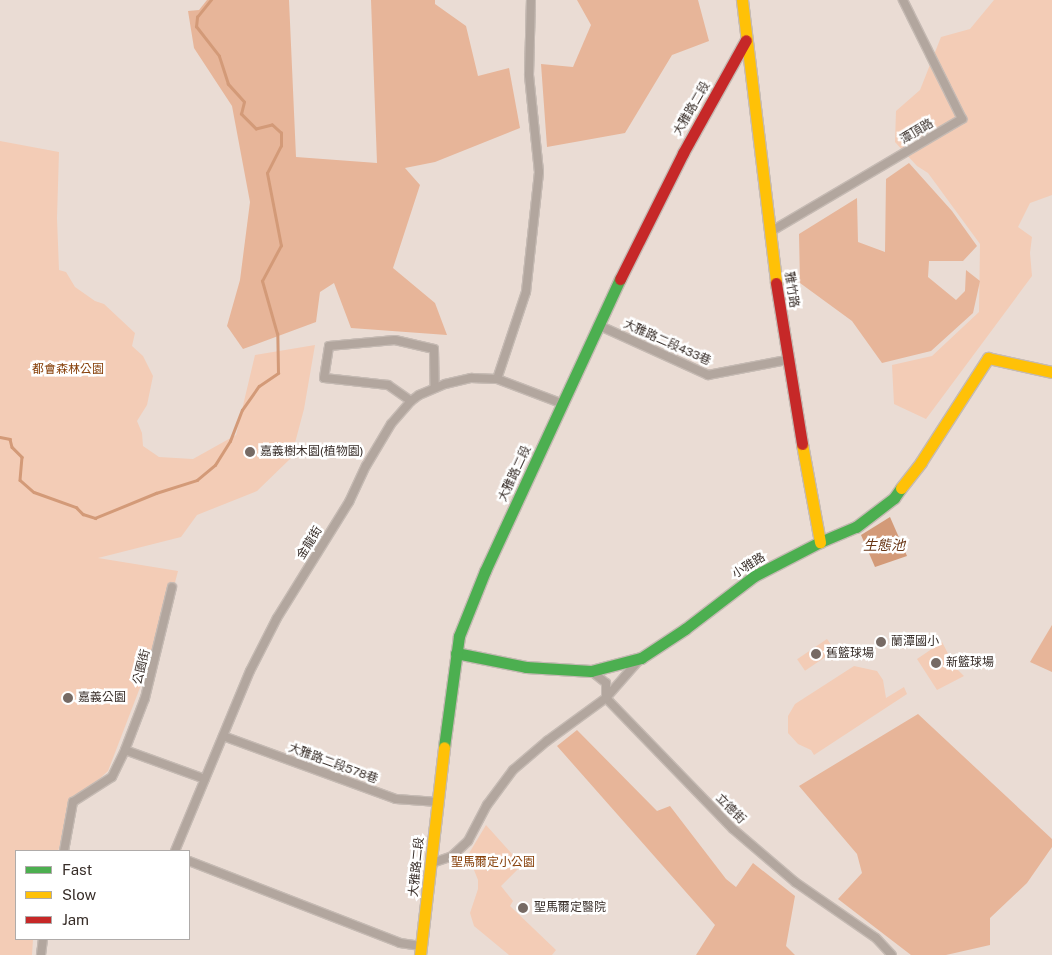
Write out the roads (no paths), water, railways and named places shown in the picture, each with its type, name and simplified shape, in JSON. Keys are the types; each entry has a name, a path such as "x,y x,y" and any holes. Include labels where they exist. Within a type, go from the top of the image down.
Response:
{"street":[{"path":"498,380 526,292 539,172 529,75 531,0"},
{"name":"雅竹路","path":"742,0 787,360 820,542"},
{"name":"潭頂路","path":"770,232 962,119 903,0"},
{"name":"大雅路二段","path":"421,951 459,636 485,572 598,325 663,190 746,40"},
{"name":"大雅路二段433巷","path":"598,325 708,375 787,360"},
{"path":"411,401 388,385 324,378 329,346 395,340 434,349 435,388"},
{"name":"小雅路","path":"456,652 526,667 591,671 641,658 686,629 754,576 820,542 856,527 894,498 921,462 988,358 1052,372"},
{"name":"金龍街","path":"175,850 250,671 277,618 349,502 391,424 411,401 435,388 471,378 498,380 563,404"},
{"name":"公園街","path":"64,850 74,802 112,778 126,750 146,698 172,587"},
{"path":"432,863 452,856 468,841 487,805 513,770 547,741 606,698 641,658"},
{"path":"591,671 606,683 606,698"},
{"name":"立德街","path":"606,698 733,829 795,882 876,938 892,955"},
{"name":"大雅路二段578巷","path":"223,736 396,799 438,802"},
{"path":"126,750 205,779"},
{"path":"190,861 421,951"},
{"path":"41,955 43,940"}],"water":[{"name":"生態池","path":"890,517 907,556 875,567 861,535"}],"waterway":[{"path":"0,437 10,439 12,447 22,457 20,480 34,492 76,507 83,514 95,518 156,493 197,480 215,465 230,441 242,410 259,386 278,373 277,334 262,281 281,246 267,173 281,146 281,133 272,125 256,129 241,114 244,102 228,84 219,56 196,27 197,17 211,0"}],"place":[{"name":"嘉義樹木園(植物園)","path":"250,452"},
{"name":"蘭潭國小","path":"881,642"},
{"name":"舊籃球場","path":"816,654"},
{"name":"新籃球場","path":"936,663"},
{"name":"嘉義公園","path":"68,698"},
{"name":"聖馬爾定醫院","path":"523,908"}],"park label":[{"name":"都會森林公園","path":"68,370"},
{"name":"聖馬爾定小公園","path":"493,863"}]}
